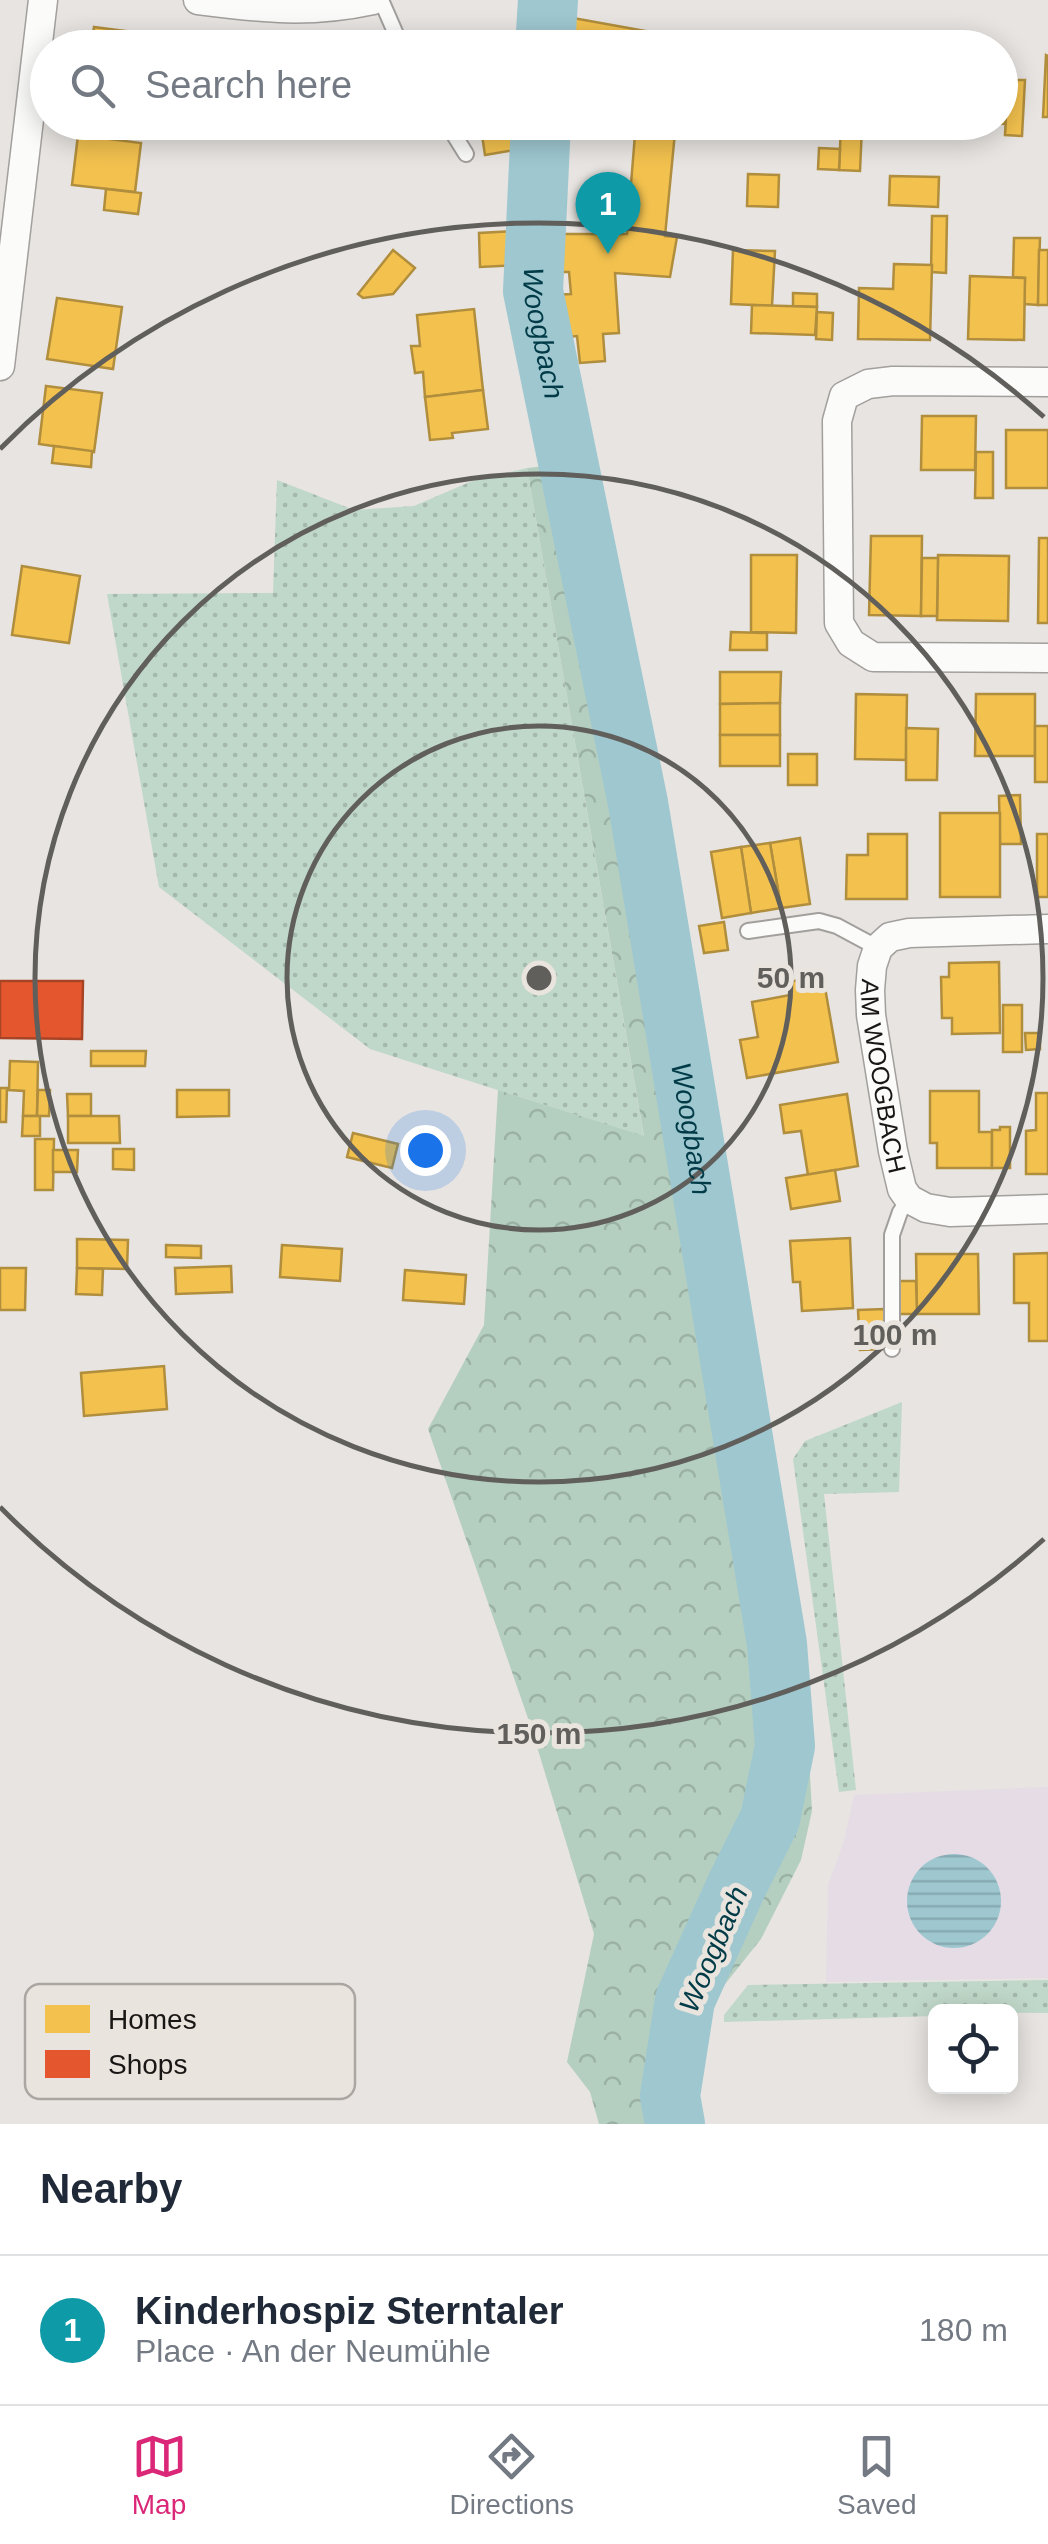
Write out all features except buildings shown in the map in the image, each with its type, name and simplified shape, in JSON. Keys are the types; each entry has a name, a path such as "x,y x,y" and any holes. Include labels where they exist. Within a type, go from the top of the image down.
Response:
{"street":[{"path":"39,30 43,0"},
{"path":"198,0 297,10 372,0"},
{"path":"0,366 7,249 30,90"},
{"path":"1048,382 868,384 844,396 836,421 839,624 851,643 874,657 1048,658"},
{"name":"AM WOOGBACH","path":"908,1199 893,1151 871,1015 872,966 878,948 890,938 910,934 1048,928"},
{"path":"908,1199 926,1208 950,1212 1048,1210"}],"lane":[{"path":"381,0 394,30"},
{"path":"457,140 466,154"},
{"path":"748,931 819,921 878,948"},
{"path":"892,1349 892,1236 908,1199"}],"shaded area":[{"path":"1048,1787 1048,1978 826,1982 828,1885 844,1841 854,1795"}],"green space":[{"path":"593,461 687,972 805,1685 812,1811 801,1860 761,1939 698,2018 678,2096 681,2124 599,2124 590,2092 567,2062 594,1934 531,1727 428,1429 484,1325 498,1090 644,1136 527,468"},
{"path":"527,468 644,1137 370,1049 159,887 107,594 273,593 277,480 354,510 414,506 472,481"},
{"path":"902,1402 899,1492 824,1494 856,1790 839,1792 793,1459 805,1441"},
{"path":"1048,1980 1048,2013 1018,2013 1018,2004 928,2004 928,2016 724,2022 724,2015 748,1985"}],"water":[{"path":"954,1854 972,1857 987,1868 998,1883 998,1919 987,1934 972,1945 954,1948 936,1945 921,1934 910,1919 907,1901 910,1883 921,1868 936,1857"}],"waterway":[{"name":"Woogbach","path":"546,30 548,0"},
{"name":"Woogbach","path":"540,140 533,291 638,803 777,1644 785,1746 770,1819 685,2000 670,2096 675,2124"}],"place":[{"name":"Kinderhospiz Sterntaler","path":"608,254"}]}
